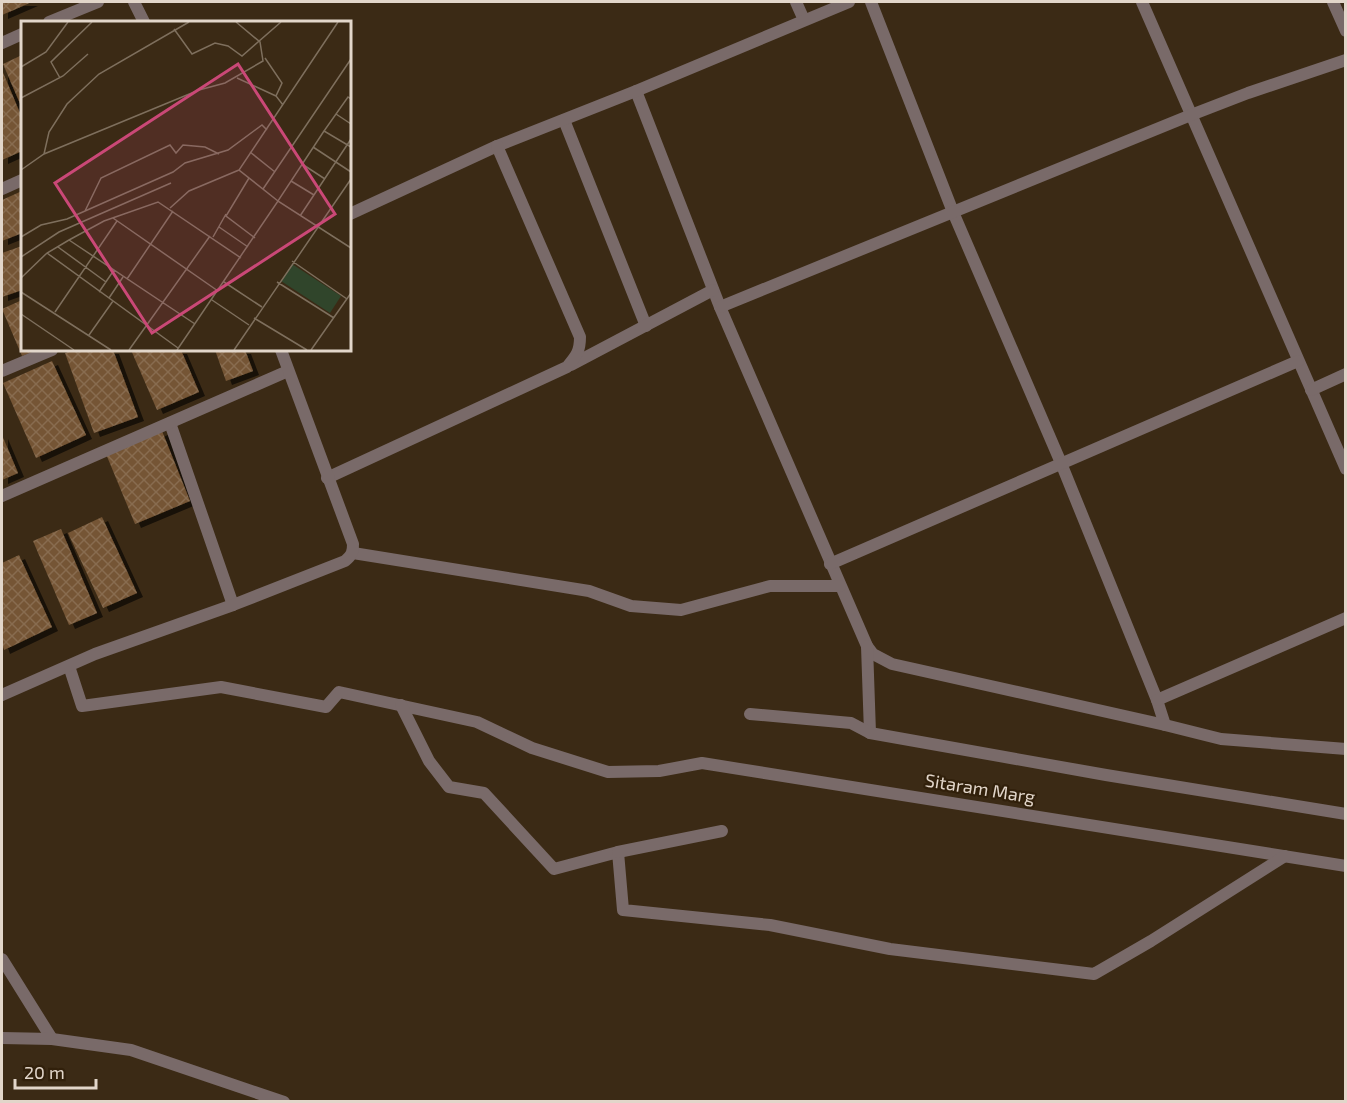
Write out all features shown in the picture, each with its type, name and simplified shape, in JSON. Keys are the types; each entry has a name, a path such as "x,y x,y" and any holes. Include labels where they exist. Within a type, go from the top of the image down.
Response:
{"street":[{"path":"51,21 98,2"},
{"path":"134,2 144,21"},
{"path":"796,2 804,20"},
{"path":"351,214 497,146 849,2"},
{"path":"871,2 953,212 1061,463 1165,724"},
{"path":"1142,2 1298,361 1342,452 1346,470"},
{"path":"1334,2 1346,31"},
{"path":"2,43 21,34"},
{"path":"720,307 1191,115 1346,60"},
{"path":"636,91 720,307 830,564 867,646 873,654 892,664 1165,724 1221,739 1346,748"},
{"path":"564,120 646,326"},
{"path":"497,146 580,337 580,347 576,357 567,367"},
{"path":"2,189 21,180"},
{"path":"327,478 567,367 713,290"},
{"path":"3,367 49,351"},
{"path":"281,351 352,544 353,553"},
{"path":"830,564 1298,361"},
{"path":"2,496 288,371"},
{"path":"1311,390 1346,374"},
{"path":"170,423 233,605"},
{"path":"353,553 589,591 631,606 681,610 770,586 840,586"},
{"path":"2,695 95,654 233,605 345,561 353,553"},
{"path":"1157,700 1346,618"},
{"path":"867,646 870,733"},
{"name":"Sitaram Marg","path":"69,666 82,706 221,687 326,707 339,692 477,722 532,748 608,772 659,771 702,763 1346,866"},
{"path":"400,705 429,761 449,787 484,793 554,869 618,852 722,831"},
{"path":"750,714 851,723 870,733 1106,775 1346,814"},
{"path":"618,852 623,910 770,925 890,949 1094,974 1151,941 1285,856"},
{"path":"2,959 52,1039"},
{"path":"2,1038 52,1039 131,1050 284,1101"}],"building":[{"path":"2,2 32,2 2,15"},
{"path":"21,55 21,106 3,64"},
{"path":"2,70 21,116 21,151 2,160"},
{"path":"21,191 21,233 2,241 2,200"},
{"path":"21,246 21,290 2,297 2,253"},
{"path":"21,300 21,351 35,351 22,356 2,309"},
{"path":"113,351 138,417 94,433 65,353"},
{"path":"131,351 181,351 199,392 157,410"},
{"path":"215,351 245,351 253,371 226,381"},
{"path":"52,361 86,435 36,458 3,383"},
{"path":"162,431 190,501 135,524 106,454"},
{"path":"2,435 18,473 2,480"},
{"path":"102,517 137,593 103,608 68,533"},
{"path":"61,529 97,613 69,625 33,541"},
{"path":"19,555 52,627 4,650 2,644 2,563"}]}
